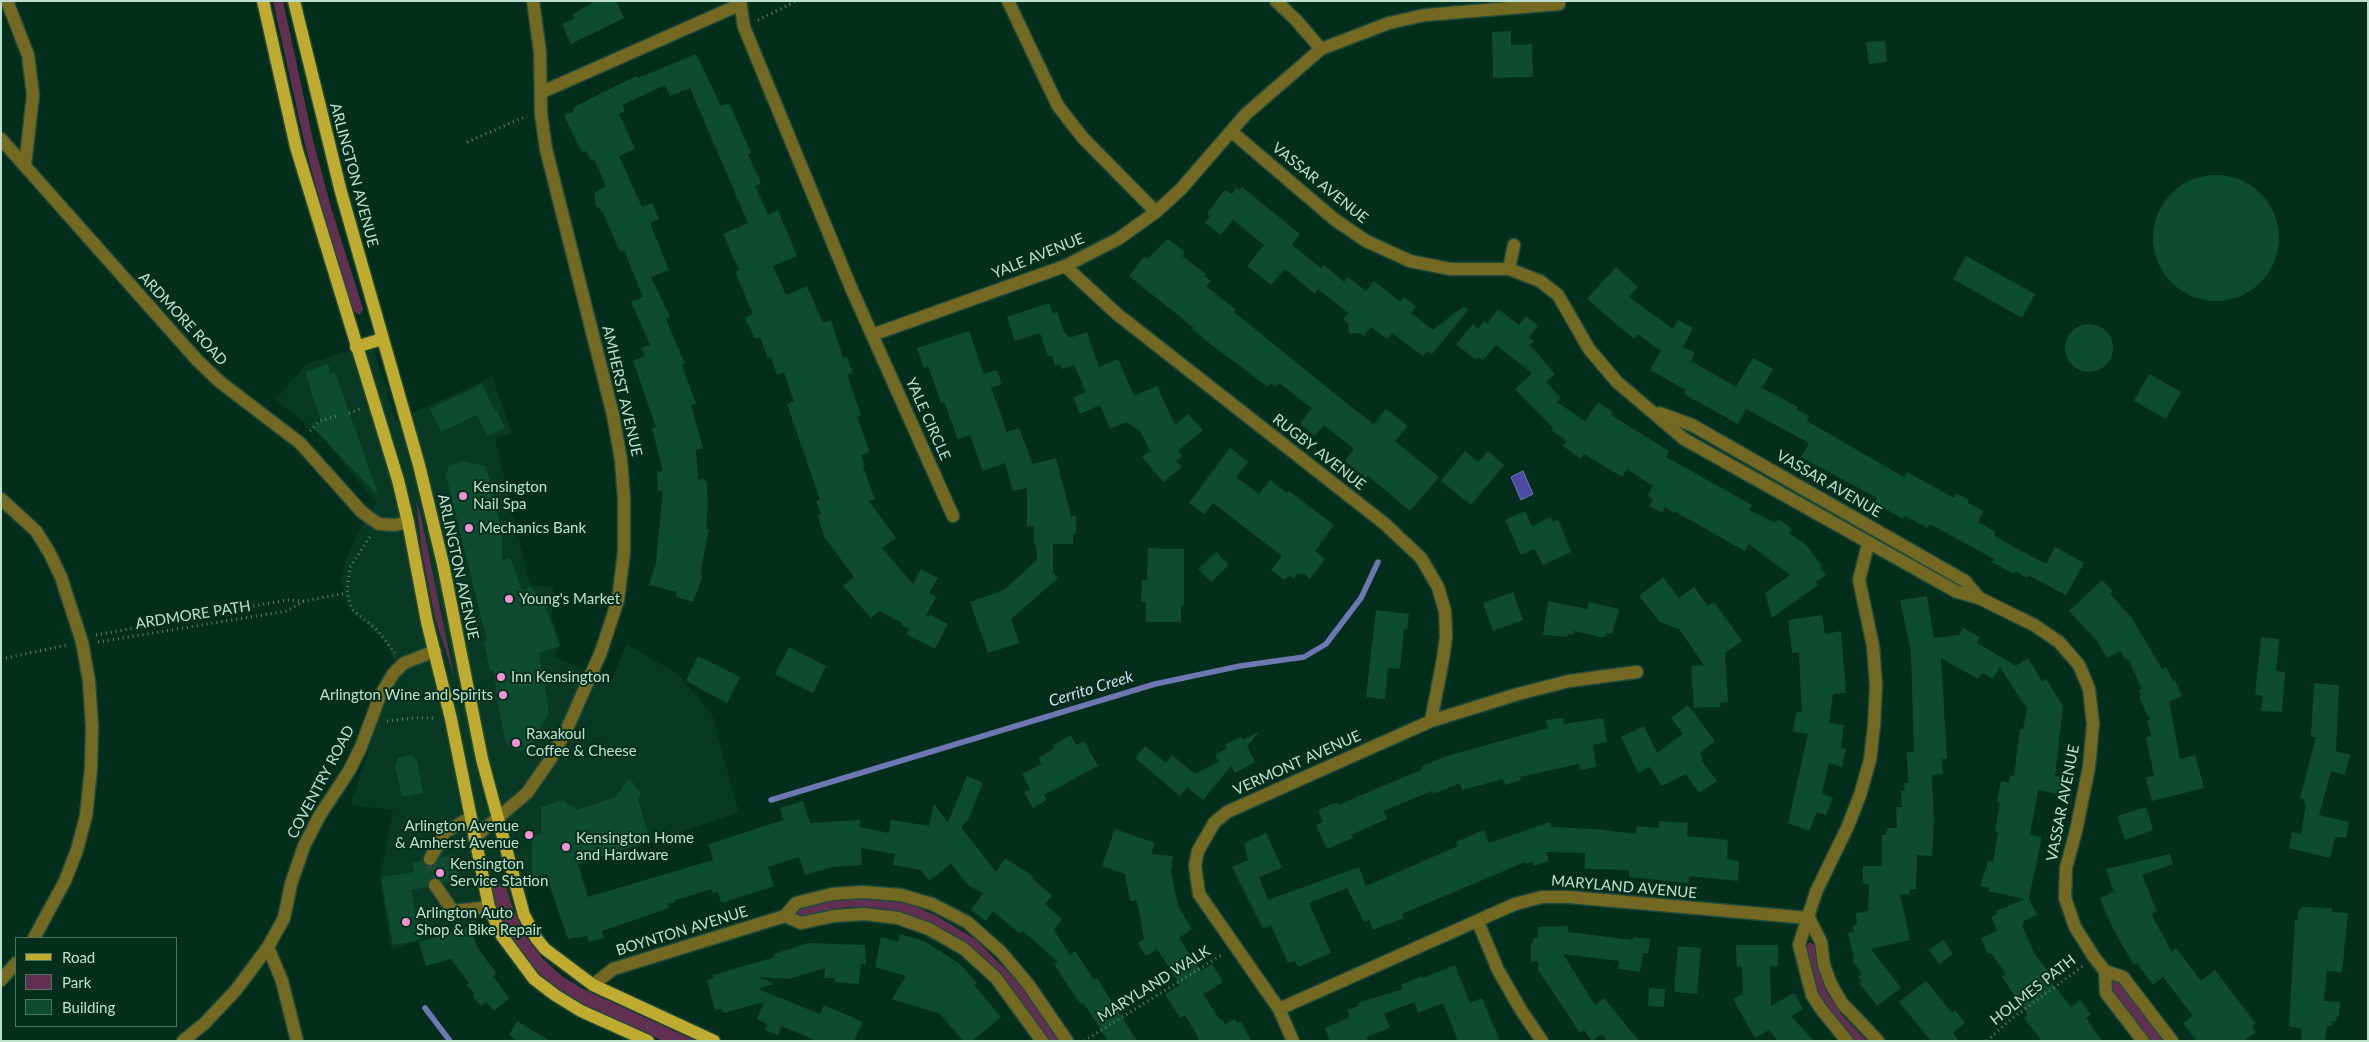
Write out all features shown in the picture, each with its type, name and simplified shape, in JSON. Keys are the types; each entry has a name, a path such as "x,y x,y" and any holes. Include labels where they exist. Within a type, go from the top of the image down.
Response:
{"main road":[{"path":"263,1 296,147 398,480 427,622 451,719 489,907 502,936 534,980 555,996 581,1011 648,1041"},
{"name":"ARLINGTON AVENUE","path":"294,1 324,131 418,465 443,564 482,759 524,914 536,938 555,959 593,985 714,1041"},
{"path":"356,347 382,339"}],"street":[{"path":"7,1 28,54 34,95 25,166"},
{"name":"AMHERST AVENUE","path":"474,838 527,793 566,731 604,643 618,600 624,552 622,460 613,415 546,149 541,109 542,92 537,21 533,1"},
{"path":"1008,1 1058,106 1083,138 1156,212"},
{"path":"1276,1 1296,20 1321,49"},
{"path":"542,92 739,3 744,27 872,335"},
{"name":"YALE AVENUE","path":"872,335 1065,266 1118,239 1156,212 1181,189 1263,99 1321,49 1388,24 1425,14 1559,4"},
{"name":"VASSAR AVENUE","path":"1232,132 1334,218 1366,241 1410,261 1450,269 1509,269 1540,280 1558,295 1589,349 1617,382 1654,412 1684,440 1957,592 1979,598 2034,625 2059,642 2079,665 2089,689 2093,724 2089,767 2076,831 2066,868 2065,898 2074,927 2094,957 2105,971 2123,977 2172,1041"},
{"name":"ARDMORE ROAD","path":"1,140 197,360 220,382 300,443 361,511 379,524"},
{"path":"1509,269 1514,245"},
{"name":"RUGBY AVENUE","path":"1065,266 1118,314 1385,524 1421,558 1438,587 1445,612 1446,637 1444,659 1431,722"},
{"name":"YALE CIRCLE","path":"872,335 953,516"},
{"name":"VASSAR AVENUE","path":"1654,412 1692,425 1965,581 1979,598"},
{"path":"1,499 36,531 49,552 61,577 82,642 89,682 92,726 91,769 86,816 77,850 65,881 35,937"},
{"path":"379,524 396,525 408,522"},
{"path":"1847,1041 1812,995 1799,945 1816,892 1860,795 1870,760 1876,685 1873,646 1860,580 1868,544"},
{"path":"404,663 435,651"},
{"name":"COVENTRY ROAD","path":"183,1041 205,1023 236,990 268,947 284,918 291,884 304,846 320,815 349,771 380,696 394,674 404,663"},
{"name":"VERMONT AVENUE","path":"1293,1041 1279,1009 1199,894 1196,880 1198,851 1214,823 1227,812 1431,722 1518,694 1569,682 1637,672"},
{"path":"430,859 445,832 470,818"},
{"path":"435,885 454,911 489,907"},
{"name":"BOYNTON AVENUE","path":"593,985 613,969 785,916 796,903 832,894 862,892 901,895 932,904 967,922 1001,952 1028,984 1067,1041"},
{"name":"MARYLAND AVENUE","path":"1279,1009 1515,904 1542,897 1569,897 1809,918"},
{"path":"785,916 801,923 834,916 864,914 898,918 930,929 964,949 996,978 1042,1041"},
{"path":"1809,918 1821,942 1824,965 1831,984 1842,1003 1878,1041"},
{"path":"1478,922 1498,970 1521,1010 1542,1041"},
{"path":"268,947 282,981 297,1041"},
{"path":"1,980 15,964"},
{"path":"2105,971 2106,992 2143,1041"}],"path":[{"path":"744,27 796,1"},
{"path":"467,142 541,109"},
{"path":"300,443 319,421 338,416"},
{"path":"379,524 350,567 347,593 352,609 377,630 404,663"},
{"name":"ARDMORE PATH","path":"82,642 101,633 287,600 304,601 347,593"},
{"name":"ARDMORE PATH","path":"1,659 82,642 102,642 287,612 304,601"},
{"path":"369,724 414,718 451,719"},
{"name":"MARYLAND WALK","path":"1084,1041 1237,946"},
{"name":"HOLMES PATH","path":"1987,1041 2010,1020 2094,957"}],"shaded area":[{"path":"372,344 396,421 492,377 512,433 495,438 530,585 553,587 552,619 560,641 554,657 612,681 626,644 678,674 712,714 739,813 535,880 473,923 391,950 380,878 393,810 351,805 396,666 386,641 349,610 341,582 345,562 357,535 376,503 322,437 275,399 307,364"},
{"path":"1523,471 1533,494 1521,500 1511,477"}],"green space":[{"path":"273,1 283,1 313,140 330,204 363,309 360,315 353,311 326,224 305,145"},
{"path":"416,500 454,676 435,618 422,553"},
{"path":"499,883 506,887 526,937 543,959 563,977 583,989 696,1041 663,1041 565,997 545,983 532,969 501,925 492,892 492,887"},
{"path":"844,898 871,898 909,904 935,915 975,939 1019,983 1060,1041 1049,1041 1013,991 992,967 963,941 939,927 907,914 877,908 848,907 803,916 796,913 798,908"},
{"path":"1810,942 1814,945 1821,976 1829,996 1842,1015 1867,1041 1856,1041 1841,1027 1821,997 1813,980 1809,964 1807,945"},
{"path":"2115,979 2165,1041 2150,1041 2109,987 2111,980"}],"building":[{"path":"596,1 616,1 624,18 571,44 562,24 575,18 573,14"},
{"path":"1511,31 1511,45 1532,44 1533,77 1493,78 1492,32"},
{"path":"1885,41 1887,62 1869,64 1866,42"},
{"path":"696,54 721,106 729,103 751,153 748,154 761,183 755,186 768,215 778,210 797,256 773,266 786,295 807,286 823,323 831,320 843,358 847,357 853,373 847,375 861,415 857,417 870,452 861,455 865,466 863,467 875,499 869,501 896,538 882,548 913,584 921,569 938,578 929,593 936,597 925,617 931,615 948,624 935,649 906,634 909,629 901,625 902,623 879,611 871,618 843,586 854,577 825,538 817,515 821,514 816,501 820,500 787,404 794,401 784,372 777,375 771,357 768,358 760,337 755,339 745,318 753,314 735,272 739,270 723,234 748,223 690,88 670,96 665,85 622,105 625,111 619,114 635,149 619,156 642,207 652,203 659,219 650,223 669,270 651,277 670,317 666,319 685,364 682,365 696,404 691,405 703,448 696,450 698,480 704,479 707,483 706,529 709,529 700,575 703,576 693,602 676,597 677,592 649,585 656,562 663,490 658,491 657,472 663,471 652,428 656,427 633,361 645,356 641,348 650,345 631,302 643,297 624,250 620,252 602,211 595,205 595,193 606,186 594,159 591,161 586,151 582,153 564,115 574,111 573,108 601,93 637,76 638,78"},
{"path":"2216,175 2240,180 2261,193 2274,214 2279,238 2274,262 2261,283 2240,296 2216,301 2192,296 2171,283 2158,262 2153,238 2158,214 2171,193 2192,180"},
{"path":"1242,187 1300,234 1292,245 1321,268 1324,265 1344,282 1348,277 1366,291 1374,281 1400,302 1404,297 1416,306 1411,313 1433,330 1464,306 1468,310 1432,354 1427,351 1423,356 1392,333 1387,339 1371,327 1364,336 1360,333 1349,334 1348,323 1343,319 1348,313 1318,289 1315,294 1285,269 1271,285 1247,266 1264,245 1233,220 1221,235 1205,223 1210,217 1207,213 1225,190 1232,194 1236,188 1239,190"},
{"path":"1168,239 1185,252 1182,256 1206,274 1204,276 1211,281 1206,286 1236,310 1234,312 1350,406 1374,424 1386,409 1408,426 1395,441 1439,477 1410,511 1368,476 1366,478 1345,461 1354,449 1324,425 1315,436 1300,424 1312,408 1279,383 1276,387 1271,383 1268,387 1209,343 1192,329 1194,328 1129,276 1144,257 1147,259"},
{"path":"1966,256 2035,294 2022,318 1953,279"},
{"path":"1616,267 1638,287 1629,297 1673,329 1678,320 1693,328 1683,347 1695,353 1691,361 1736,387 1753,358 1773,369 1762,388 1798,407 1797,410 1809,416 1807,421 1904,477 1907,472 1954,498 1956,493 1969,500 1968,503 1984,511 1978,522 1996,532 1994,536 2046,564 2055,547 2084,563 2066,595 2028,575 2027,578 2016,571 2014,574 1992,562 1994,559 1930,524 1928,528 1904,516 1903,519 1875,503 1877,498 1801,457 1809,443 1746,409 1738,424 1684,394 1686,390 1650,370 1661,351 1638,334 1634,339 1587,299"},
{"path":"1049,303 1053,313 1057,312 1065,334 1069,338 1087,332 1099,367 1118,359 1134,396 1157,386 1175,425 1188,414 1203,430 1178,451 1182,456 1176,461 1182,467 1163,482 1142,457 1150,451 1140,431 1126,422 1110,429 1100,405 1080,414 1073,398 1086,392 1074,365 1062,369 1060,364 1055,366 1052,355 1048,357 1040,333 1015,341 1007,317"},
{"path":"1498,309 1519,325 1526,316 1538,326 1529,337 1534,341 1530,345 1555,374 1546,382 1561,398 1557,402 1585,421 1598,402 1613,412 1611,415 1669,451 1666,457 1752,505 1749,510 1775,523 1778,519 1792,529 1789,533 1806,545 1822,566 1820,567 1826,575 1816,582 1818,585 1772,618 1765,593 1790,575 1749,544 1745,551 1674,511 1674,513 1665,507 1662,513 1649,506 1653,500 1647,496 1653,486 1627,469 1622,477 1584,454 1581,459 1563,446 1567,441 1551,430 1553,428 1515,389 1532,373 1496,345 1485,358 1482,360 1479,357 1476,360 1456,344 1473,324 1478,329 1484,321 1487,324"},
{"path":"2089,324 2098,326 2106,331 2111,339 2113,348 2111,357 2106,365 2098,370 2089,372 2080,370 2072,365 2067,357 2065,348 2067,339 2072,331 2080,326"},
{"path":"969,331 984,374 997,370 1002,384 991,388 1007,432 1019,428 1033,464 1056,458 1071,516 1076,516 1076,534 1073,534 1073,544 1053,544 1053,572 1058,578 1011,619 1019,643 988,653 970,602 1004,590 1037,560 1034,526 1027,526 1027,488 1013,491 1005,463 983,471 970,435 958,439 944,402 941,403 928,366 924,368 917,348"},
{"path":"328,364 331,374 335,372 379,497 314,428 321,421 305,372"},
{"path":"2149,374 2181,392 2166,419 2134,401"},
{"path":"482,384 505,428 487,436 477,415 441,432 430,409"},
{"path":"1230,448 1248,462 1236,477 1259,494 1270,480 1287,493 1289,491 1334,525 1315,551 1325,559 1310,579 1303,573 1301,575 1298,573 1294,579 1289,575 1285,580 1271,570 1282,556 1213,503 1204,514 1189,503"},
{"path":"1465,451 1478,462 1488,451 1504,465 1471,505 1441,481"},
{"path":"462,461 486,466 502,531 502,561 510,558 523,592 530,586 547,608 545,610 560,646 539,653 549,712 530,748 516,751 505,742 493,670 490,671 484,642 487,641 446,475 449,466"},
{"path":"1525,511 1532,526 1551,517 1553,522 1558,519 1571,552 1543,565 1534,549 1521,555 1505,520"},
{"path":"1148,548 1184,549 1184,605 1181,605 1181,622 1146,622 1146,602 1141,602 1142,580 1147,580"},
{"path":"1216,552 1229,565 1211,582 1198,569"},
{"path":"1663,577 1679,598 1694,587 1708,606 1714,602 1742,641 1725,653 1728,702 1720,703 1720,707 1694,708 1691,666 1704,665 1679,629 1660,622 1639,596"},
{"path":"2102,580 2113,591 2110,594 2132,618 2162,669 2166,667 2173,681 2175,680 2182,696 2169,702 2180,759 2195,755 2204,788 2152,801 2146,778 2154,776 2146,737 2151,736 2147,721 2150,720 2139,697 2141,696 2139,690 2142,689 2128,659 2126,660 2120,651 2107,658 2097,641 2069,611"},
{"path":"1513,592 1523,620 1493,631 1483,603"},
{"path":"1927,596 1934,638 1959,635 1963,628 1980,637 1977,643 2016,666 2028,658 2042,681 2046,679 2063,706 2055,776 2066,778 2063,795 2038,790 2030,835 2042,837 2029,898 2037,915 2023,921 2024,924 2022,925 2033,951 2050,974 2048,978 2071,1007 2080,1000 2091,1014 2086,1018 2102,1041 2042,1041 2024,1018 2028,1015 2002,977 2006,974 1991,953 1988,954 1981,938 1997,931 1991,917 1997,914 1996,911 2025,899 1988,891 1989,888 1980,886 1988,861 1993,862 1998,832 1995,831 2000,803 1997,802 2001,781 2009,783 2010,775 2014,776 2020,729 2023,729 2027,709 2000,667 1993,679 1982,673 1978,679 1941,658 1947,759 1942,759 1943,774 1932,775 1934,818 1932,856 1917,855 1916,889 1910,889 1909,894 1900,894 1910,940 1871,949 1901,988 1877,1006 1859,983 1861,981 1858,977 1862,974 1852,960 1854,959 1848,933 1854,932 1853,926 1857,925 1856,913 1868,911 1869,884 1863,884 1863,866 1882,866 1882,835 1886,835 1887,828 1897,828 1896,807 1902,807 1901,791 1905,791 1904,783 1908,783 1907,752 1914,752 1911,653 1900,600"},
{"path":"1548,601 1587,609 1589,602 1619,609 1612,634 1607,633 1606,637 1600,637 1574,631 1574,635 1568,634 1567,637 1543,635"},
{"path":"1376,610 1409,614 1407,630 1404,629 1400,669 1388,668 1385,699 1366,697"},
{"path":"1822,615 1825,634 1841,631 1846,693 1833,694 1829,723 1844,725 1841,748 1846,749 1842,767 1829,763 1822,793 1833,798 1826,815 1817,812 1809,831 1788,823 1808,734 1793,732 1796,712 1802,712 1799,652 1792,653 1788,620"},
{"path":"2261,637 2279,639 2276,671 2285,672 2282,712 2261,711 2263,696 2255,695"},
{"path":"789,647 826,666 813,693 775,674"},
{"path":"698,656 740,677 727,703 686,681"},
{"path":"2314,683 2339,685 2336,751 2350,755 2345,775 2331,771 2319,815 2349,822 2346,838 2335,837 2330,858 2289,848 2292,832 2301,834 2306,804 2304,803 2305,799 2300,798 2316,737 2311,737"},
{"path":"1688,705 1715,741 1700,753 1703,758 1701,760 1717,781 1699,793 1686,774 1662,786 1650,767 1638,773 1621,737 1644,726 1657,753 1683,734 1671,718"},
{"path":"1563,718 1564,724 1603,718 1607,742 1593,745 1596,767 1580,770 1579,764 1520,777 1521,780 1505,785 1503,779 1462,790 1460,783 1433,794 1432,791 1383,811 1387,819 1351,835 1353,838 1327,849 1316,825 1323,822 1318,810 1337,802 1338,805 1423,769 1422,766 1447,756 1548,728 1546,720"},
{"path":"1259,732 1247,746 1255,762 1235,773 1231,766 1203,800 1187,787 1180,796 1135,758 1145,746 1166,763 1172,755 1195,774 1219,762 1215,755 1227,748 1225,745 1241,737 1243,740"},
{"path":"1071,735 1076,745 1084,741 1098,766 1044,795 1047,800 1033,808 1024,792 1030,789 1022,774 1042,764 1038,758 1055,748 1053,745"},
{"path":"411,755 417,761 423,793 402,797 395,765 398,758"},
{"path":"967,776 983,783 968,820 961,827 996,872 1005,858 1033,876 1032,878 1052,896 1045,904 1062,919 1054,930 1070,955 1075,951 1094,980 1097,978 1137,1041 1108,1041 1083,1002 1080,1004 1054,964 1058,962 1023,931 1020,934 993,911 986,921 971,910 983,893 969,886 951,864 929,881 921,870 893,865 895,854 861,848 862,865 833,867 805,875 799,857 768,867 774,886 722,903 718,892 713,893 712,889 675,900 675,902 668,904 669,908 602,931 604,938 589,942 587,936 568,939 546,874 532,878 532,837 541,834 541,807 563,800 577,810 616,797 629,778 641,793 638,801 651,841 578,864 588,897 713,860 709,844 783,820 780,808 803,801 810,823 860,820 860,827 889,833 891,820 929,826 934,804 948,823"},
{"path":"2146,807 2153,830 2125,840 2117,816"},
{"path":"1659,821 1688,823 1687,836 1728,840 1727,859 1739,861 1738,881 1689,876 1689,883 1629,877 1629,870 1585,869 1585,853 1546,852 1549,861 1534,866 1532,862 1526,864 1525,862 1402,914 1404,918 1373,930 1369,920 1364,922 1347,888 1309,903 1331,953 1298,967 1295,961 1288,963 1271,925 1263,929 1232,867 1248,860 1244,843 1266,833 1282,868 1259,877 1268,900 1359,867 1366,886 1458,846 1456,842 1484,830 1489,843 1550,822 1552,827 1595,829 1636,834 1637,826 1659,828"},
{"path":"1115,829 1155,843 1151,854 1173,856 1171,872 1178,906 1192,929 1179,938 1201,971 1212,964 1223,982 1203,994 1220,1020 1222,1019 1225,1024 1235,1019 1237,1023 1241,1021 1251,1041 1195,1041 1199,1039 1185,1015 1180,1018 1165,994 1180,985 1157,949 1146,956 1138,943 1144,939 1137,900 1130,901 1125,874 1102,866"},
{"path":"2170,854 2173,864 2142,875 2157,911 2151,914 2172,952 2176,948 2201,981 2215,970 2256,1024 2252,1027 2256,1032 2244,1041 2197,1041 2183,1023 2193,1016 2163,977 2153,985 2137,963 2134,965 2113,929 2100,898 2114,892 2106,869"},
{"path":"454,855 459,881 444,883 439,878 434,877 428,881 427,887 411,890 420,940 393,945 381,877 414,872 412,862 422,861 426,866 431,867 435,866 440,857"},
{"path":"2301,907 2332,908 2332,912 2348,913 2342,972 2327,971 2324,1001 2340,1002 2339,1016 2337,1016 2336,1021 2332,1021 2332,1026 2327,1026 2325,1041 2301,1041 2302,1029 2289,1026 2295,920 2298,920 2298,910 2301,910"},
{"path":"470,926 477,947 496,973 493,976 509,998 494,1011 486,1002 481,1006 473,997 474,993 466,985 469,983 451,959 426,966 419,942"},
{"path":"1568,926 1568,932 1633,940 1633,937 1650,939 1648,953 1643,953 1640,972 1618,969 1619,961 1563,954 1595,1005 1604,998 1639,1041 1607,1041 1602,1034 1592,1041 1584,1030 1580,1033 1538,970 1538,961 1531,962 1531,943 1533,943 1533,938 1538,938 1538,927"},
{"path":"900,934 924,941 960,964 977,983 974,985 1001,1017 972,1041 963,1041 940,1014 892,999 906,976 875,967 881,937 898,942"},
{"path":"1943,940 1953,954 1939,964 1929,950"},
{"path":"808,943 865,945 866,965 861,963 859,984 834,982 835,978 824,978 825,968 789,979 759,977 774,984 758,989 820,1014 824,1005 863,1022 854,1041 817,1041 782,1026 778,1035 765,1030 767,1024 757,1019 764,1002 723,1013 722,1009 715,1010 707,980 714,978 713,975 775,957 774,954"},
{"path":"1736,945 1778,945 1778,966 1770,966 1771,1006 1794,993 1803,1009 1791,1016 1814,1041 1778,1041 1769,1030 1755,1038 1733,999 1743,994 1742,967 1737,967"},
{"path":"1678,946 1701,948 1697,994 1674,992"},
{"path":"1455,965 1470,1003 1482,998 1500,1041 1458,1041 1443,1003 1418,1013 1414,1002 1384,1014 1390,1028 1366,1037 1368,1041 1330,1041 1325,1028 1350,1017 1347,1010 1359,1006 1358,1003 1403,989 1401,985"},
{"path":"1926,981 1952,1013 1955,1010 1965,1023 1953,1033 1959,1041 1931,1041 1899,1002"},
{"path":"1649,988 1665,989 1664,1007 1648,1006"},
{"path":"517,1021 550,1041 518,1041 509,1035"}],"waterway":[{"name":"Cerrito Creek","path":"771,800 1155,684 1240,666 1304,657 1326,644 1361,598 1378,562"},
{"name":"Cerrito Creek","path":"425,1008 450,1041"}],"tunnel":[{"path":"430,859 435,885"}],"place":[{"name":"Kensington Nail Spa","path":"463,496"},
{"name":"Mechanics Bank","path":"469,528"},
{"name":"Young's Market","path":"509,599"},
{"name":"Inn Kensington","path":"501,677"},
{"name":"Arlington Wine and Spirits","path":"503,695"},
{"name":"Raxakoul Coffee & Cheese","path":"516,743"},
{"name":"Arlington Avenue & Amherst Avenue","path":"529,835"},
{"name":"Kensington Home and Hardware","path":"566,847"},
{"name":"Kensington Service Station","path":"440,873"},
{"name":"Arlington Auto Shop & Bike Repair","path":"406,922"}]}
